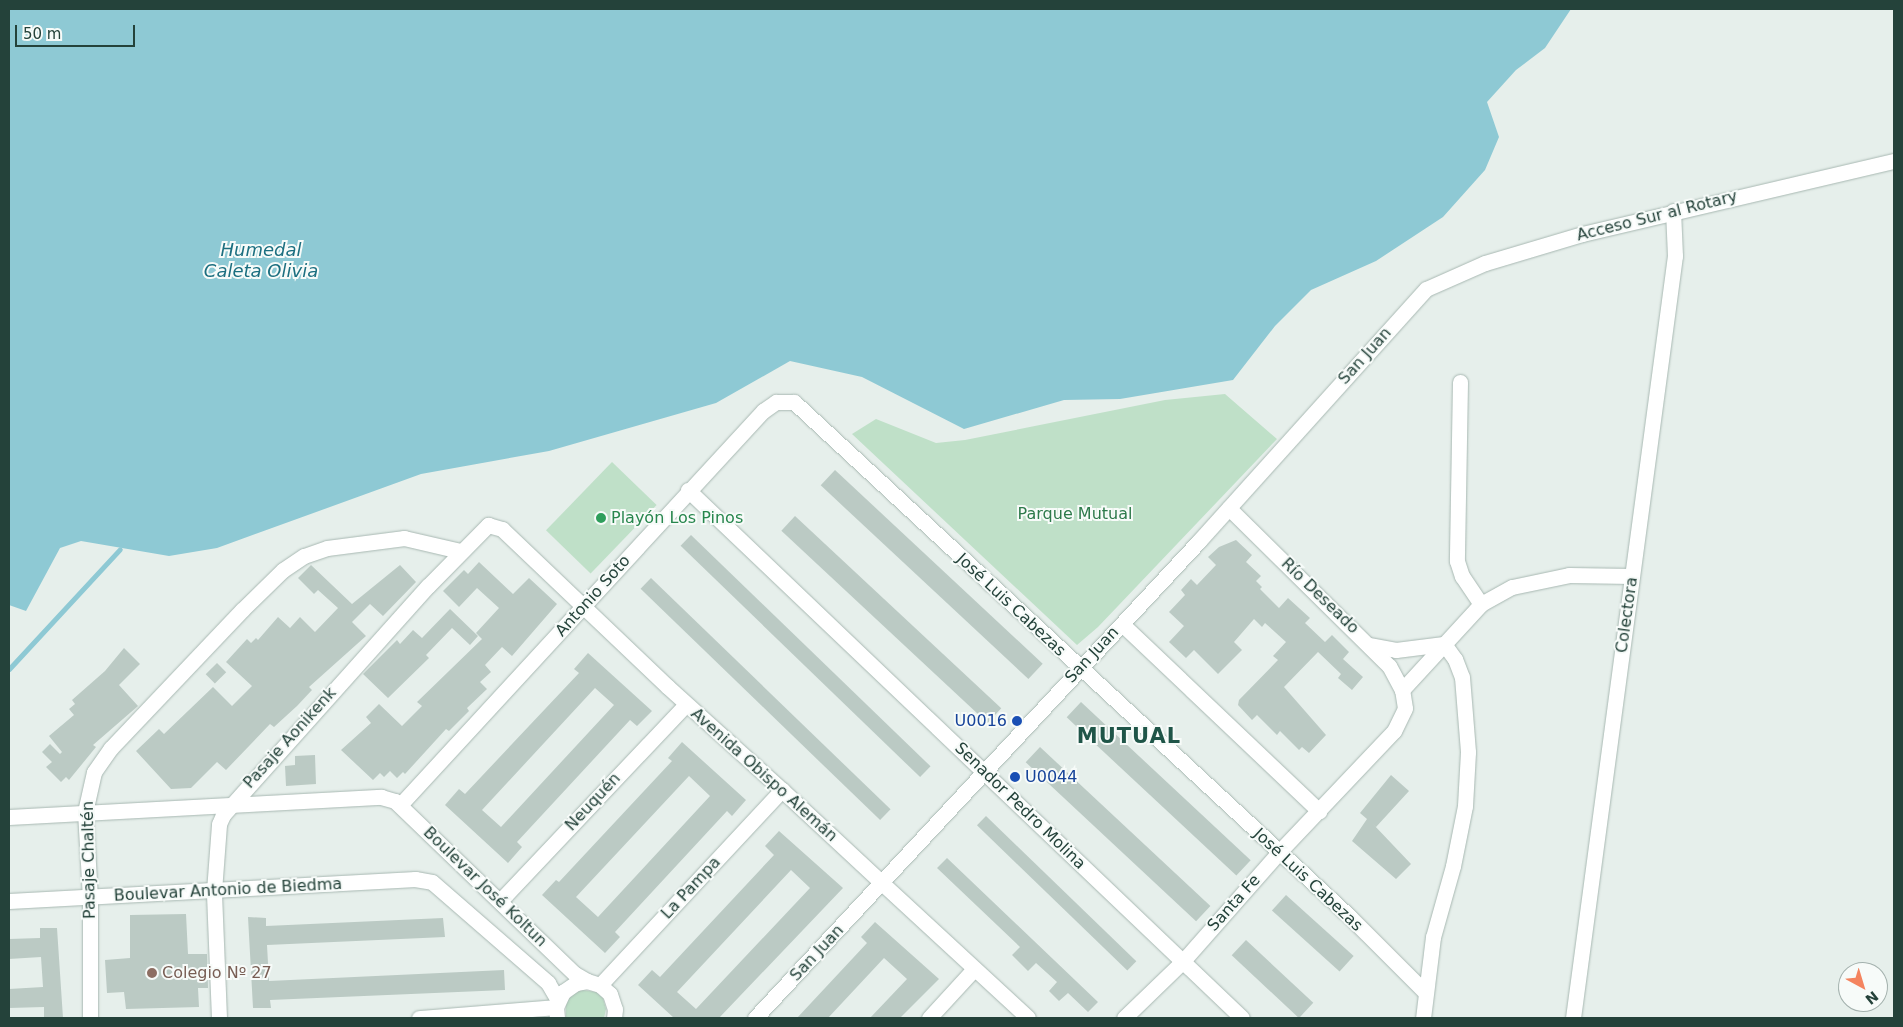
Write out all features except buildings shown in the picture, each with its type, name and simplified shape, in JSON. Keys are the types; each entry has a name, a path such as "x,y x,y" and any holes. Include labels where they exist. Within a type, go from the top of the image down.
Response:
{"street":[{"name":"Acceso Sur al Rotary","path":"1426,289 1485,263 1582,234 1673,211 1894,161"},
{"name":"Colectora","path":"1572,1018 1675,256 1673,211"},
{"name":"San Juan","path":"755,1018 882,884 1079,668 1229,508 1426,289"},
{"path":"1460,382 1457,561 1462,576 1481,604"},
{"name":"Antonio Soto","path":"400,805 584,608 688,490 767,408 776,402 794,402"},
{"name":"José Luis Cabezas","path":"794,402 1279,852 1425,992"},
{"name":"Senador Pedro Molina","path":"688,490 1242,1018"},
{"name":"Río Deseado","path":"1229,508 1370,645 1389,666 1402,690"},
{"name":"Pasaje Aonikenk","path":"219,1018 214,891 219,824 229,807 483,527 494,525 502,529"},
{"name":"Avenida Obispo Alemán","path":"502,529 686,704 782,790 1028,1018"},
{"name":"Pasaje Chaltén","path":"90,1018 90,898 85,812 94,772 111,748 242,610 283,570 304,556 327,548 404,538 460,552"},
{"path":"1402,690 1481,604 1512,587 1541,579 1569,575 1632,576"},
{"path":"1122,624 1319,812"},
{"path":"1370,645 1396,650 1444,644"},
{"path":"1423,1018 1433,937 1454,866 1465,806 1467,770 1462,677 1455,659 1444,644"},
{"name":"Santa Fe","path":"1124,1018 1183,961 1279,852 1394,731 1405,708 1402,690"},
{"name":"Neuquén","path":"500,901 686,704"},
{"name":"La Pampa","path":"593,983 782,790"},
{"name":"Boulevar José Koltun","path":"229,807 381,797 400,805 575,974 593,983 613,1001"},
{"path":"9,817 85,812 229,807"},
{"name":"Boulevar Antonio de Biedma","path":"9,901 415,879 432,882 445,891"},
{"name":"Boulevar José Koltun","path":"445,891 548,983 557,1012"},
{"path":"929,1018 974,968"},
{"path":"419,1018 557,1012 569,986 593,983"},
{"path":"613,1001 614,1018"},
{"path":"613,1001 625,1018"}],"green space":[{"name":"Parque Mutual","path":"1225,394 1277,439 1098,627 1077,645 852,434 876,419 936,443 965,440 1165,400"},
{"name":"Playón Los Pinos","path":"612,462 657,505 591,573 546,530"},
{"path":"582,990 596,992 603,998 606,1009 604,1018 566,1018 566,1002 574,993"}],"water":[{"name":"Humedal Caleta Olivia","path":"9,9 1571,9 1545,48 1516,70 1487,102 1499,137 1485,170 1443,217 1376,261 1311,290 1275,326 1233,380 1120,399 1064,400 964,429 862,377 790,361 716,403 549,451 421,474 217,548 169,556 81,541 60,548 26,611 9,605"}],"waterway":[{"path":"9,669 120,549"}],"place":[{"name":"Playón Los Pinos","path":"601,518"},
{"name":"U0016","path":"1017,721"},
{"name":"U0044","path":"1015,777"},
{"name":"Colegio Nº 27","path":"152,973"}],"district":[{"name":"MUTUAL","path":"1129,736"}]}
